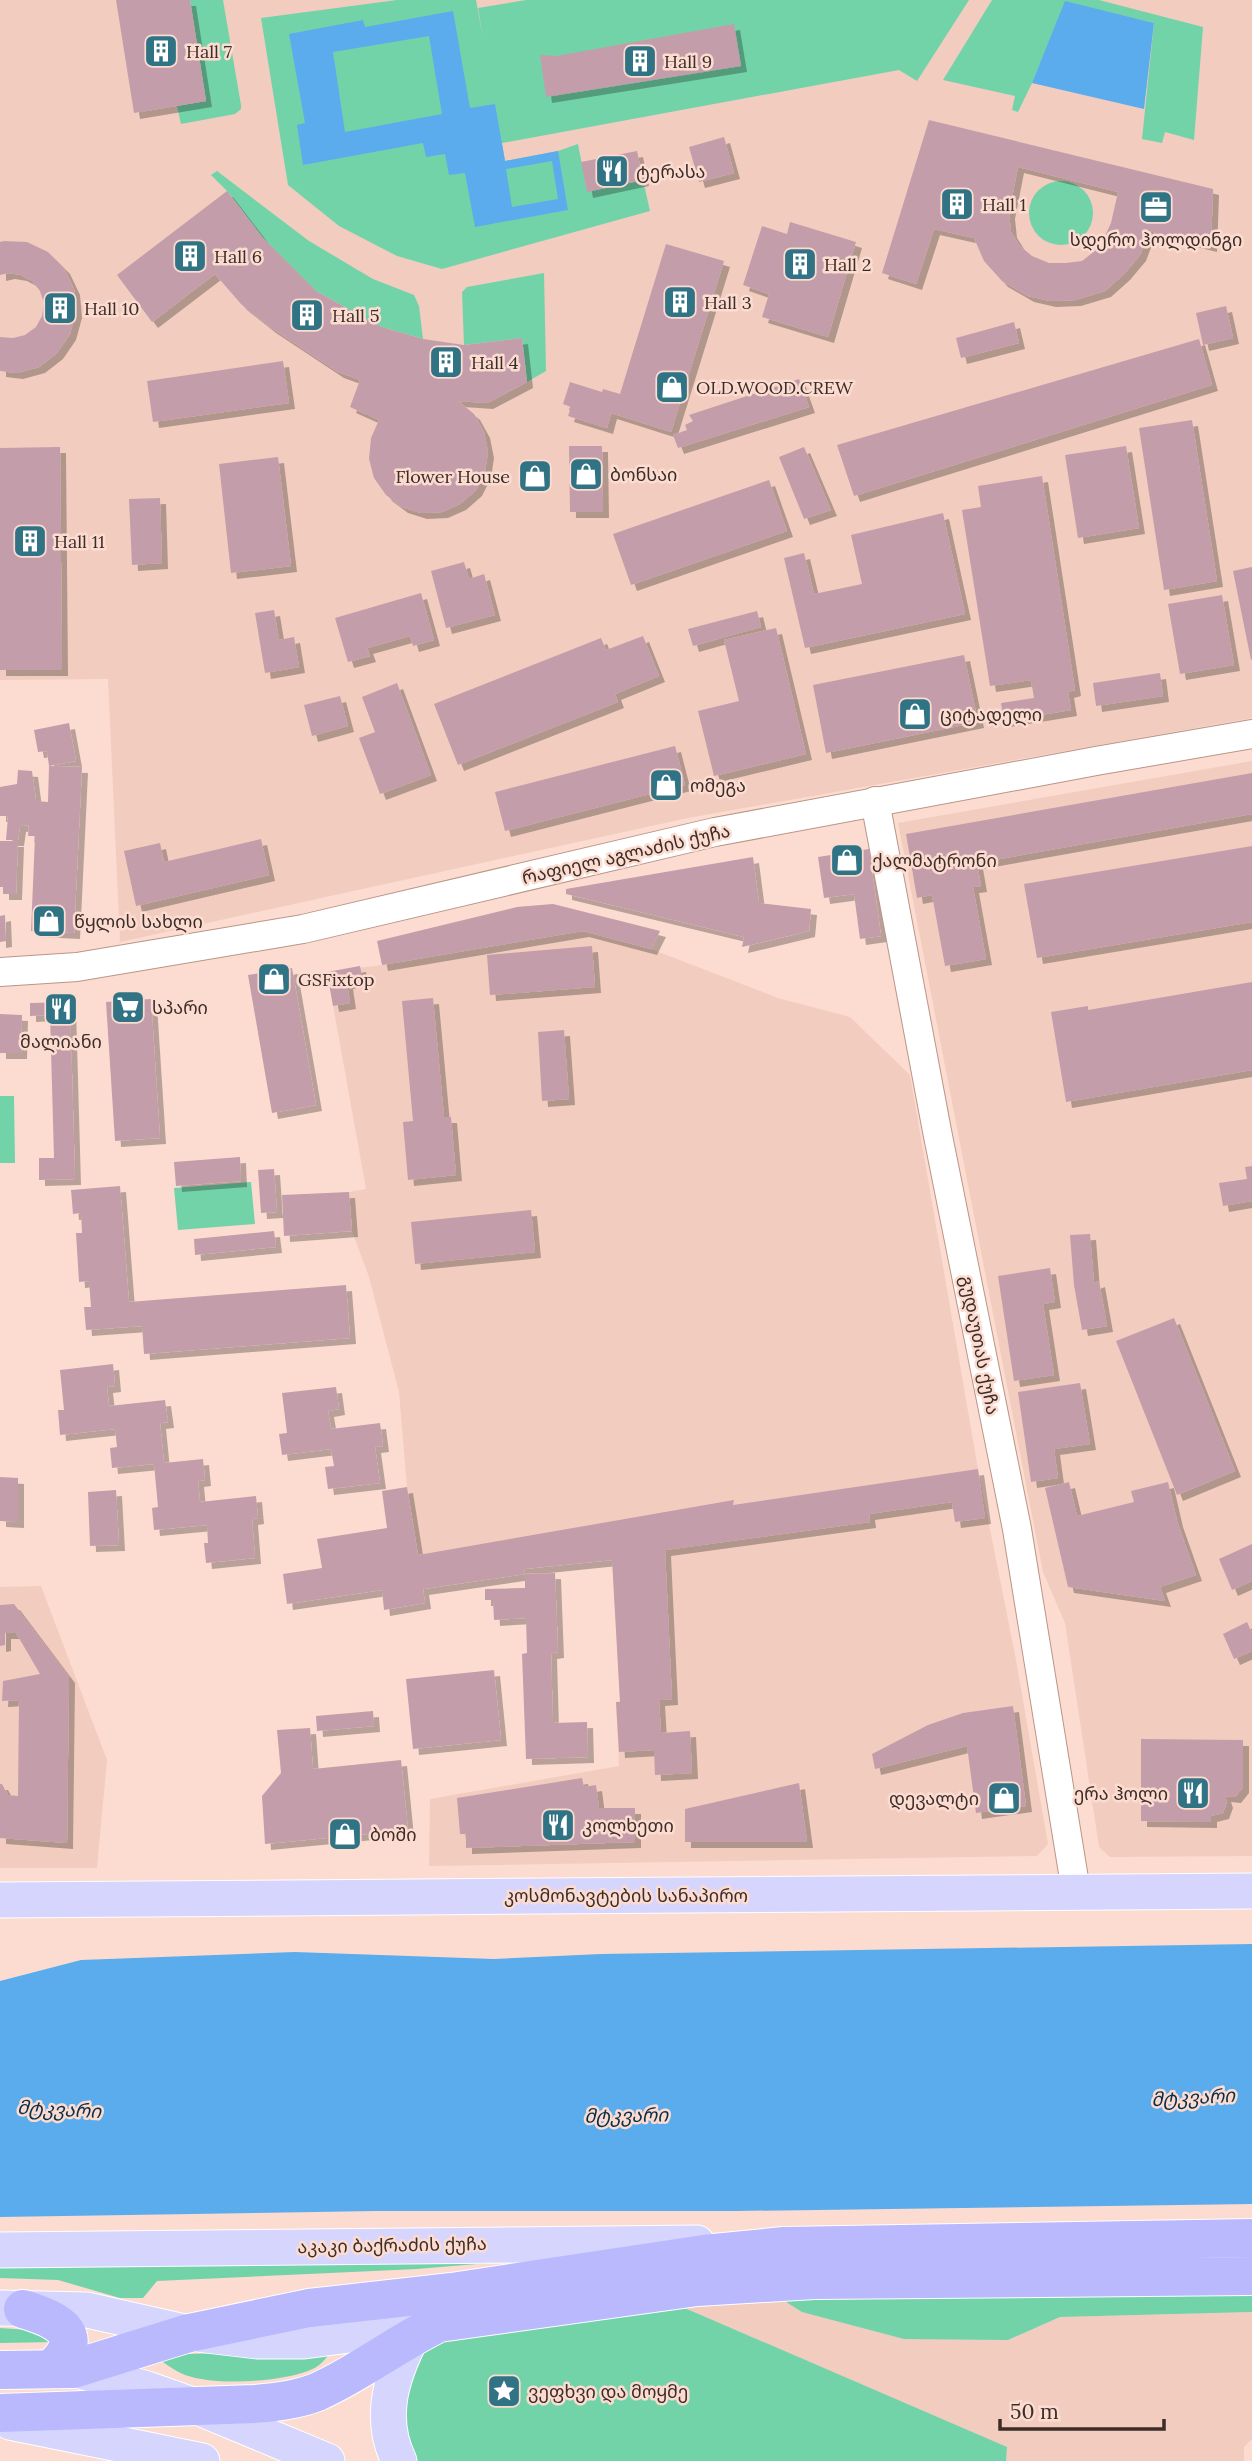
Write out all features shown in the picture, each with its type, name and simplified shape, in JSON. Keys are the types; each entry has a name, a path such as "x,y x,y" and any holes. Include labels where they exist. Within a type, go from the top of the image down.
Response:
{"highway":[{"path":"0,2370 62,2369 189,2333 309,2308 453,2292 704,2254 784,2246 1252,2238"},
{"path":"0,2413 254,2404 290,2400 315,2393 360,2371 426,2330 696,2287 814,2280 1252,2276"},
{"path":"12,2309 42,2315 64,2330 69,2347 62,2369"},
{"path":"62,2369 86,2384 85,2396 77,2410"}],"main road":[{"name":"კოსმონავტების სანაპირო","path":"0,1900 1252,1891"},
{"name":"აკაკი ბაქრაძის ქუჩა","path":"0,2250 590,2243 784,2246"},
{"path":"12,2309 87,2310 189,2333 235,2340 304,2341 426,2330"},
{"path":"400,2461 388,2426 387,2406 404,2352 426,2330"},
{"path":"62,2369 147,2389 327,2461"},
{"path":"0,2421 38,2426 202,2461"}],"street":[{"name":"რაფიელ აგლაძის ქუჩა","path":"0,972 100,964 303,929 715,832 1252,734"},
{"name":"გუდაუთას ქუჩა","path":"875,801 937,1131 1017,1529 1076,1891"}],"shaded area":[{"path":"0,0 1252,0 1252,718 688,818 120,942 108,679 0,680"},
{"path":"1252,761 1252,1856 1110,1857 1099,1847 1065,1623 1043,1572 898,823"},
{"path":"553,904 660,931 651,949 778,998 850,1017 910,1075 978,1469 1016,1660 1048,1844 1037,1856 429,1866 430,1799 619,1766 616,1702 620,1701 612,1553 519,1538 418,1555 407,1487 399,1392 369,1277 352,1231 349,1192 366,1189 327,972 382,965 517,907"},
{"path":"41,1586 107,1760 97,1868 0,1868 0,1587"},
{"path":"767,2290 1008,2340 1060,2317 1252,2312 1252,2439 1244,2447 1244,2461 1006,2461 1006,2447 680,2306"}],"green space":[{"path":"190,0 223,0 241,109 235,114 181,124 177,106 206,101"},
{"path":"397,0 476,0 483,38 478,8 526,0 969,0 917,81 899,70 502,143 505,161 558,151 578,144 587,191 643,180 650,211 442,269 397,256 339,226 288,185 261,18"},
{"path":"992,0 1099,0 1203,27 1194,140 1165,132 1162,143 1142,139 1154,23 1066,2 1018,112 1012,110 1015,96 943,80"},
{"path":"217,171 309,241 373,279 414,295 419,306 423,339 379,326 316,291 263,238 227,191 211,175"},
{"path":"1055,181 1067,181 1084,190 1091,201 1091,225 1084,236 1067,245 1055,245 1043,240 1034,231 1029,219 1029,207 1034,195 1043,186"},
{"path":"544,273 546,371 527,382 522,338 464,345 462,292 467,287"},
{"path":"0,1096 14,1096 15,1163 0,1163"},
{"path":"251,1182 255,1224 178,1230 174,1188"},
{"path":"575,2256 417,2269 157,2281 143,2298 120,2298 58,2280 0,2278 0,2260"},
{"path":"1252,2284 1252,2312 1060,2317 1008,2340 904,2339 802,2312 767,2290"},
{"path":"680,2306 1007,2447 1006,2461 408,2461 391,2429 420,2345"},
{"path":"0,2328 46,2331 56,2342 0,2343"},
{"path":"331,2350 322,2363 308,2371 280,2378 246,2381 213,2381 185,2375 153,2355"}],"water":[{"path":"1065,1 1154,23 1144,109 1032,83"},
{"path":"453,11 470,108 495,104 505,161 558,151 568,210 475,227 465,173 449,175 445,154 426,157 423,143 303,165 297,125 305,123 289,34 363,20 365,27","holes":["429,36 442,114 345,132 333,52","552,161 558,199 512,207 506,169"]},
{"name":"მტკვარი","path":"1252,1944 1252,2204 0,2217 0,1981 81,1960 295,1952 494,1959 601,1954"}],"building":[{"name":"Hall 7","path":"116,0 190,0 206,101 134,113"},
{"name":"Hall 9","path":"734,24 741,66 546,97 540,55 556,56"},
{"name":"Hall 1","path":"929,120 1213,189 1211,246 1149,231 1140,255 1124,274 1105,291 1075,300 1050,301 1028,296 1002,281 984,261 974,238 934,229 916,284 882,273","holes":["1018,167 1118,192 1111,223 1100,247 1082,261 1049,263 1032,256 1020,246 1011,232 1009,213"]},
{"path":"724,137 734,173 699,182 689,147"},
{"name":"ტერასა","path":"637,151 643,180 587,192 581,162"},
{"path":"227,191 263,238 316,291 379,326 423,339 464,345 522,338 527,382 487,403 458,401 474,414 484,432 488,452 485,472 476,490 460,504 442,512 421,513 402,507 386,495 374,478 369,459 371,438 379,420 350,407 360,380 338,372 270,327 241,304 215,274 152,322 117,275"},
{"name":"Hall 2","path":"790,222 856,242 828,337 762,317 769,294 743,285 762,226 787,234"},
{"name":"Hall 10","path":"0,242 27,242 48,252 64,268 74,289 76,312 70,334 57,353 39,367 17,373 0,371 0,337 25,335 36,327 42,316 44,303 40,291 32,281 21,275 0,275"},
{"name":"Hall 3","path":"666,244 724,261 671,432 611,413 607,428 568,416 571,407 563,404 570,382 602,392 603,389 620,394"},
{"path":"1226,306 1233,338 1203,345 1196,313"},
{"path":"1014,322 1019,343 961,358 956,338"},
{"path":"1199,339 1212,385 854,496 837,445"},
{"path":"283,361 289,403 153,422 147,381"},
{"path":"799,379 809,407 678,448 673,435 687,430 685,425 693,421 689,415"},
{"path":"1192,420 1217,581 1164,590 1139,428"},
{"name":"ბონსაი","path":"569,446 602,446 603,512 570,512"},
{"path":"1126,446 1139,528 1078,538 1065,455"},
{"name":"Hall 11","path":"60,447 62,670 0,670 0,448"},
{"path":"804,447 831,510 804,519 779,457"},
{"path":"278,457 291,566 231,573 219,464"},
{"path":"1042,476 1075,690 1068,692 1071,710 1004,721 1001,703 1034,698 1031,680 990,686 962,510 981,507 978,486"},
{"path":"769,480 787,531 631,585 613,534"},
{"path":"160,498 162,563 132,565 129,499"},
{"path":"943,513 965,614 805,648 784,558 804,553 814,594 862,584 851,535"},
{"path":"464,562 469,579 484,574 495,615 446,628 431,571"},
{"path":"1252,567 1252,659 1251,660 1233,571"},
{"path":"421,593 434,640 413,646 410,636 367,648 370,656 348,662 335,618"},
{"path":"1222,595 1234,665 1180,674 1168,604"},
{"path":"274,610 279,640 294,637 299,667 265,673 255,613"},
{"path":"757,611 761,627 693,646 688,629"},
{"path":"776,628 806,754 714,776 698,711 739,701 724,640"},
{"path":"643,636 659,676 615,694 618,702 458,765 434,704 601,638 606,650"},
{"path":"964,655 978,722 826,753 813,685"},
{"path":"1160,673 1163,696 1096,706 1093,683"},
{"path":"397,683 431,775 380,794 359,738 375,732 362,697"},
{"path":"340,696 348,726 312,736 304,705"},
{"path":"69,723 76,761 49,766 47,751 38,752 34,730"},
{"path":"675,746 685,785 505,831 495,792"},
{"path":"49,766 82,767 74,933 31,931 35,836 28,836 29,825 20,826 18,840 6,840 8,816 0,816 0,787 17,784 18,770 32,771 36,801 48,802"},
{"path":"1252,773 1252,814 977,863 981,886 973,887 986,959 945,966 932,895 917,898 906,834"},
{"path":"261,839 269,875 136,906 124,851 160,843 164,862"},
{"path":"0,841 18,841 16,894 3,894 3,887 0,887"},
{"path":"1252,846 1252,922 1037,958 1024,884"},
{"path":"869,849 881,936 860,939 854,894 824,898 818,857"},
{"path":"753,857 759,903 811,909 809,931 742,947 744,937 566,894 566,889"},
{"path":"553,904 660,931 651,949 583,931 382,965 377,941 517,907"},
{"path":"5,915 6,941 0,942 0,916"},
{"path":"592,946 595,987 490,995 487,955"},
{"path":"360,966 363,980 347,983 350,1003 333,1006 327,972"},
{"path":"292,968 316,1105 272,1113 248,975"},
{"path":"1252,982 1252,1070 1066,1102 1051,1012 1088,1006 1088,1010"},
{"path":"433,998 444,1117 451,1117 456,1175 408,1180 403,1122 413,1121 402,1001"},
{"path":"151,999 160,1138 115,1141 106,1002"},
{"path":"70,1002 75,1179 39,1180 39,1158 54,1158 50,1015 30,1016 30,1003"},
{"path":"0,1014 22,1015 21,1053 0,1053"},
{"path":"564,1030 569,1099 542,1101 538,1032"},
{"path":"240,1157 241,1181 176,1186 174,1162"},
{"path":"1252,1166 1252,1201 1223,1206 1219,1183 1247,1179 1245,1167"},
{"path":"274,1169 277,1212 261,1213 258,1170"},
{"path":"120,1186 129,1302 346,1285 350,1338 144,1354 142,1326 86,1330 84,1307 91,1307 89,1281 79,1282 76,1233 82,1233 81,1213 73,1214 71,1190"},
{"path":"349,1192 352,1231 284,1236 282,1195"},
{"path":"531,1210 535,1252 415,1264 411,1222"},
{"path":"274,1231 276,1247 195,1255 194,1239"},
{"path":"1090,1234 1094,1283 1099,1281 1107,1326 1082,1330 1074,1285 1070,1235"},
{"path":"1050,1268 1055,1302 1043,1304 1054,1375 1014,1381 998,1276"},
{"path":"1174,1318 1235,1471 1177,1495 1116,1341"},
{"path":"113,1364 115,1386 107,1387 109,1406 165,1400 168,1422 160,1423 164,1463 203,1459 205,1480 198,1481 200,1502 256,1496 258,1518 252,1519 255,1558 206,1563 204,1543 208,1543 207,1525 154,1530 152,1508 158,1507 154,1464 112,1468 110,1448 117,1447 115,1429 60,1435 58,1410 64,1410 60,1370"},
{"path":"1080,1383 1090,1444 1054,1449 1058,1478 1031,1482 1018,1392"},
{"path":"336,1387 339,1409 328,1411 331,1429 380,1423 383,1446 375,1447 380,1483 328,1489 325,1467 334,1466 331,1449 282,1455 279,1434 287,1433 282,1393"},
{"path":"978,1469 985,1518 955,1522 952,1502 869,1514 870,1522 665,1550 672,1699 659,1700 661,1733 690,1731 692,1773 655,1775 654,1750 619,1752 616,1702 620,1702 612,1560 524,1569 525,1574 423,1589 425,1603 384,1610 382,1590 287,1604 283,1574 322,1568 317,1539 387,1528 382,1491 407,1487 418,1555 734,1500 733,1505"},
{"path":"0,1477 18,1478 18,1522 0,1521"},
{"path":"1069,1482 1077,1516 1134,1502 1131,1491 1168,1482 1177,1521 1196,1575 1160,1587 1165,1601 1068,1587 1045,1488"},
{"path":"116,1490 119,1545 90,1546 88,1492"},
{"path":"1252,1544 1252,1581 1232,1590 1219,1559"},
{"path":"555,1573 558,1652 551,1653 553,1723 587,1722 588,1757 526,1759 522,1654 527,1653 526,1618 494,1620 493,1600 485,1600 485,1589 525,1588 525,1574"},
{"path":"14,1604 69,1677 67,1843 0,1838 0,1784 8,1795 18,1796 19,1700 2,1701 3,1681 40,1674 16,1633 5,1633 5,1645 0,1646 0,1605"},
{"path":"1247,1622 1252,1633 1252,1651 1234,1659 1223,1634"},
{"path":"494,1670 501,1740 413,1749 406,1679"},
{"path":"1013,1706 1026,1806 976,1813 967,1746 875,1769 872,1754 928,1725 963,1713"},
{"path":"373,1711 374,1726 317,1731 316,1716"},
{"path":"310,1728 313,1769 401,1760 408,1830 265,1844 262,1796 281,1773 277,1730"},
{"path":"1141,1739 1243,1740 1243,1787 1235,1797 1225,1796 1227,1802 1223,1813 1211,1816 1211,1822 1141,1821"},
{"path":"582,1778 584,1787 596,1785 599,1808 635,1808 635,1842 466,1848 466,1834 460,1834 457,1798"},
{"path":"799,1783 807,1842 685,1842 685,1809"}],"place":[{"name":"Hall 7","path":"161,51"},
{"name":"Hall 9","path":"640,61"},
{"name":"ტერასა","path":"612,171"},
{"name":"Hall 1","path":"957,204"},
{"name":"სდერო ჰოლდინგი","path":"1156,207"},
{"name":"Hall 6","path":"190,256"},
{"name":"Hall 2","path":"800,264"},
{"name":"Hall 3","path":"680,302"},
{"name":"Hall 10","path":"60,308"},
{"name":"Hall 5","path":"307,315"},
{"name":"Hall 4","path":"446,362"},
{"name":"OLD.WOOD.CREW","path":"672,387"},
{"name":"ბონსაი","path":"586,474"},
{"name":"Flower House","path":"535,476"},
{"name":"Hall 11","path":"30,541"},
{"name":"ციტადელი","path":"915,714"},
{"name":"ომეგა","path":"666,785"},
{"name":"ქალმატრონი","path":"847,860"},
{"name":"წყლის სახლი","path":"49,921"},
{"name":"GSFixtop","path":"274,979"},
{"name":"სპარი","path":"128,1007"},
{"name":"მალიანი","path":"61,1009"},
{"name":"ერა ჰოლი","path":"1193,1793"},
{"name":"დევალტი","path":"1004,1798"},
{"name":"კოლხეთი","path":"558,1825"},
{"name":"ბოში","path":"345,1834"},
{"name":"ვეფხვი და მოყმე","path":"504,2391"}]}
